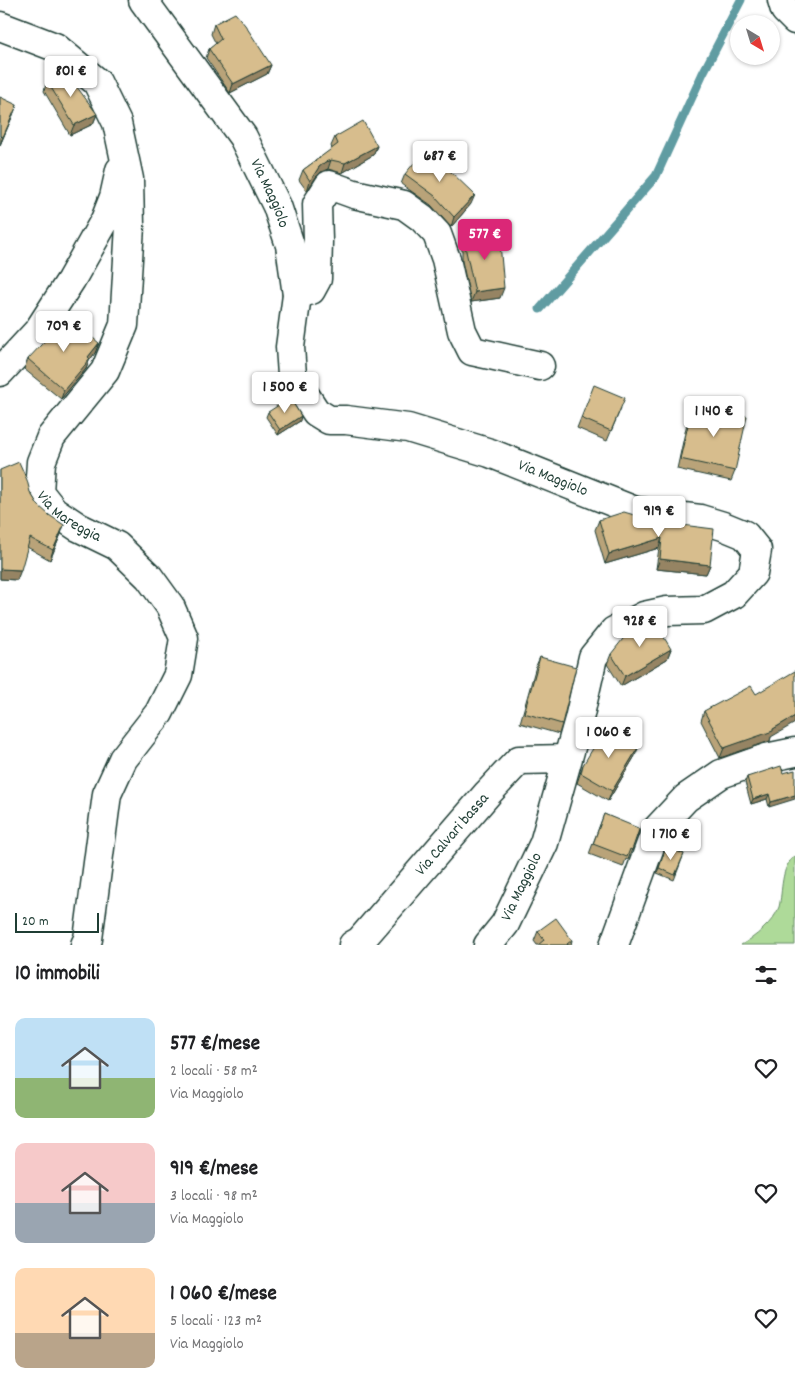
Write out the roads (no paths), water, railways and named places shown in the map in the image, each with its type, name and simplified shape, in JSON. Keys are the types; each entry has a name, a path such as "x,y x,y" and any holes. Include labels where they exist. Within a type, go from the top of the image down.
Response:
{"street":[{"name":"Via Maggiolo","path":"144,0 243,137 277,206 290,245 297,296 290,347 292,375 316,412 329,420 346,420 408,428 490,453 636,511 700,519 722,526 745,535 757,550 753,573 734,594 704,610 667,611 644,616 614,631 593,657 579,719 544,843 505,924 488,945"},
{"path":"782,0 784,10 795,20"},
{"name":"Via Mareggia","path":"0,26 55,46 97,82 117,123 129,179 130,226 124,324 105,371 51,437 41,462 39,492 54,511 78,527 117,546 149,577 170,606 184,638 178,675 159,712 124,759 107,794 88,939 85,945"},
{"path":"0,372 38,331 71,280 105,220 114,196 124,154"},
{"path":"297,296 311,290 317,279 317,204 329,185 354,194 404,205 422,218 437,234 446,259 462,331 472,351 540,366"},
{"path":"0,352 38,331"},
{"path":"766,758 795,739"},
{"path":"614,945 656,830 686,798 721,774 766,758 795,752"},
{"name":"Via Calvari bassa","path":"353,945 360,941 488,793 519,760 568,759"}],"waterway":[{"path":"540,309 656,176 703,73 741,0"}]}
